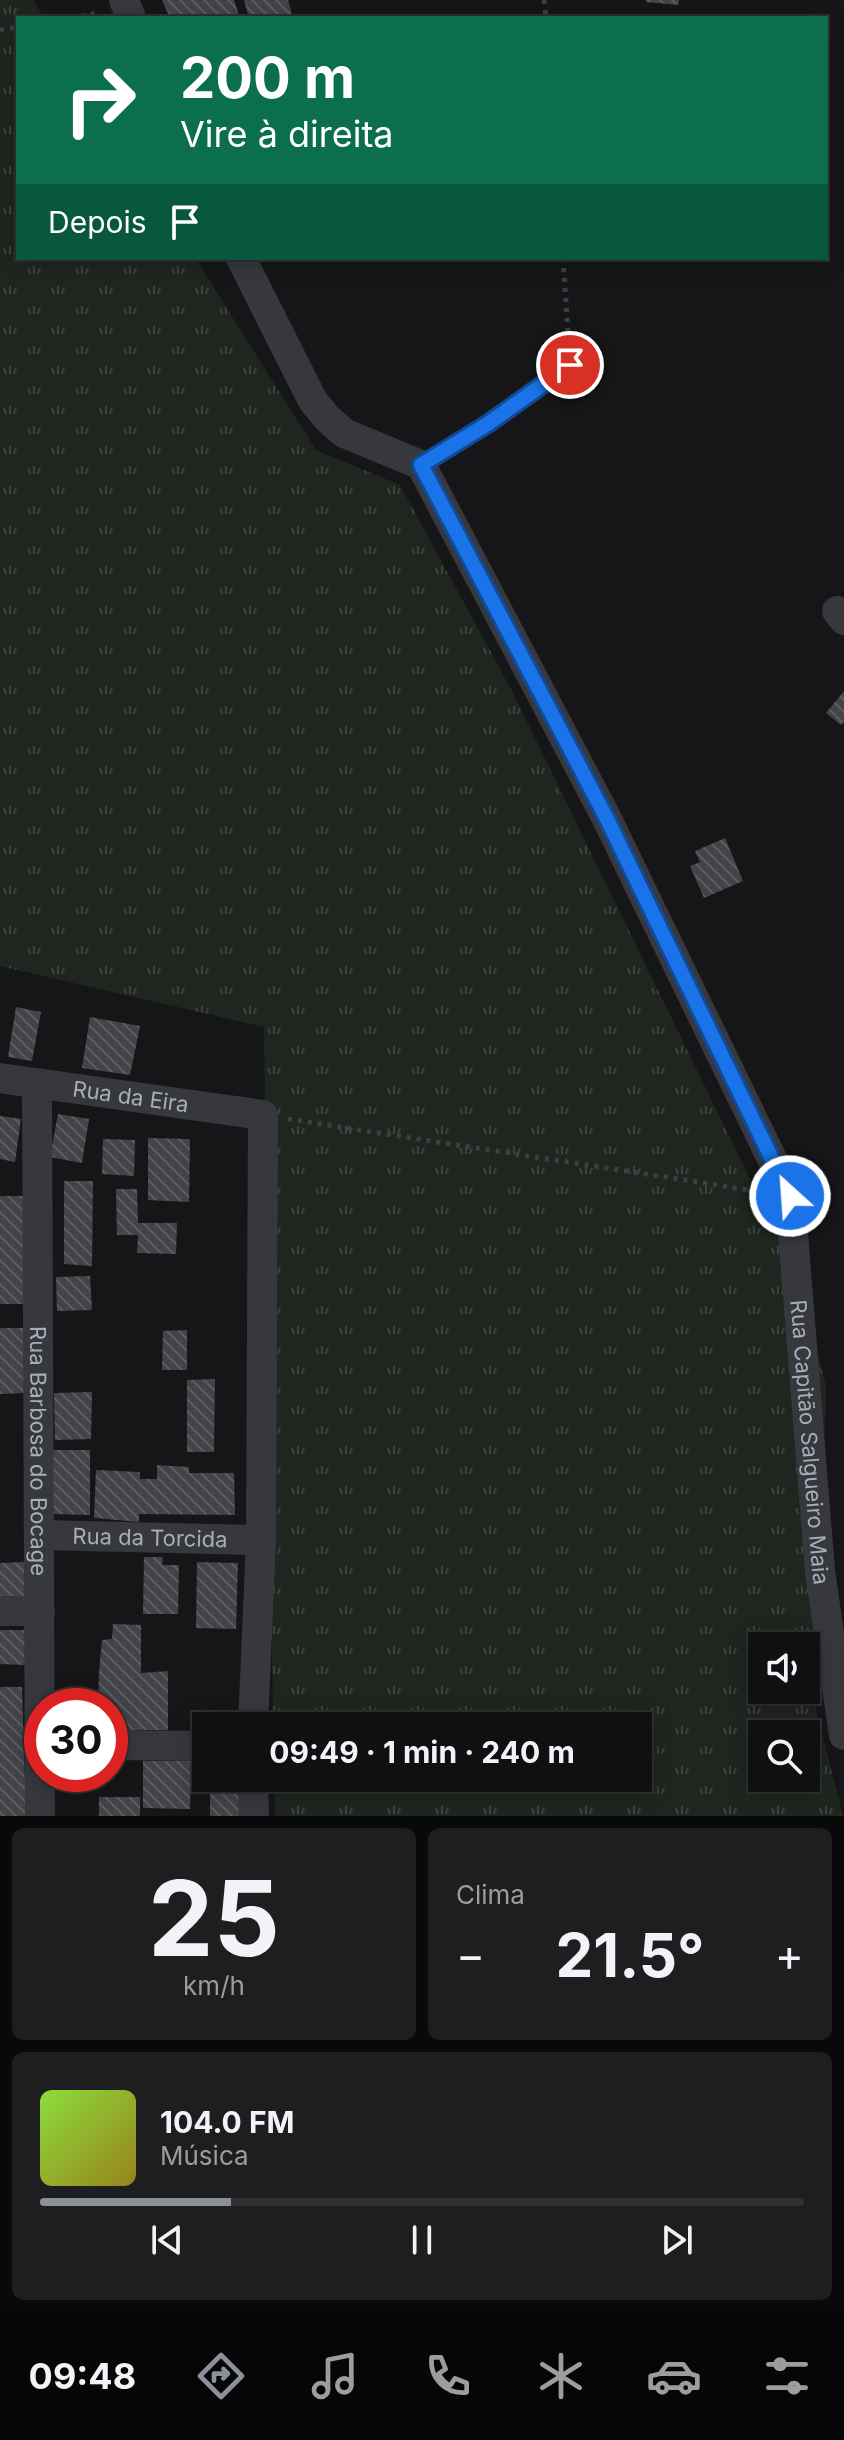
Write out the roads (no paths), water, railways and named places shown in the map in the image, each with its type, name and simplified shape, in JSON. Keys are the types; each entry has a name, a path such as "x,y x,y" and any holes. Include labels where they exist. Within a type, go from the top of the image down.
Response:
{"street":[{"path":"242,260 313,401 328,419 344,433 421,465"},
{"name":"Rua Capitão Salgueiro Maia","path":"421,465 606,817 790,1196 820,1571 844,1735"},
{"name":"Rua da Eira","path":"0,1078 263,1115 261,1540"},
{"name":"Rua Barbosa do Bocage","path":"37,1085 41,1688"},
{"name":"Rua da Torcida","path":"40,1535 261,1540"},
{"path":"254,1712 261,1540"},
{"path":"0,1611 40,1611"},
{"path":"128,1745 192,1746"},
{"name":"Rua Barbosa do Bocage","path":"40,1816 41,1792"},
{"path":"253,1792 254,1816"}],"lane":[{"path":"421,465 489,423 570,365"}]}
